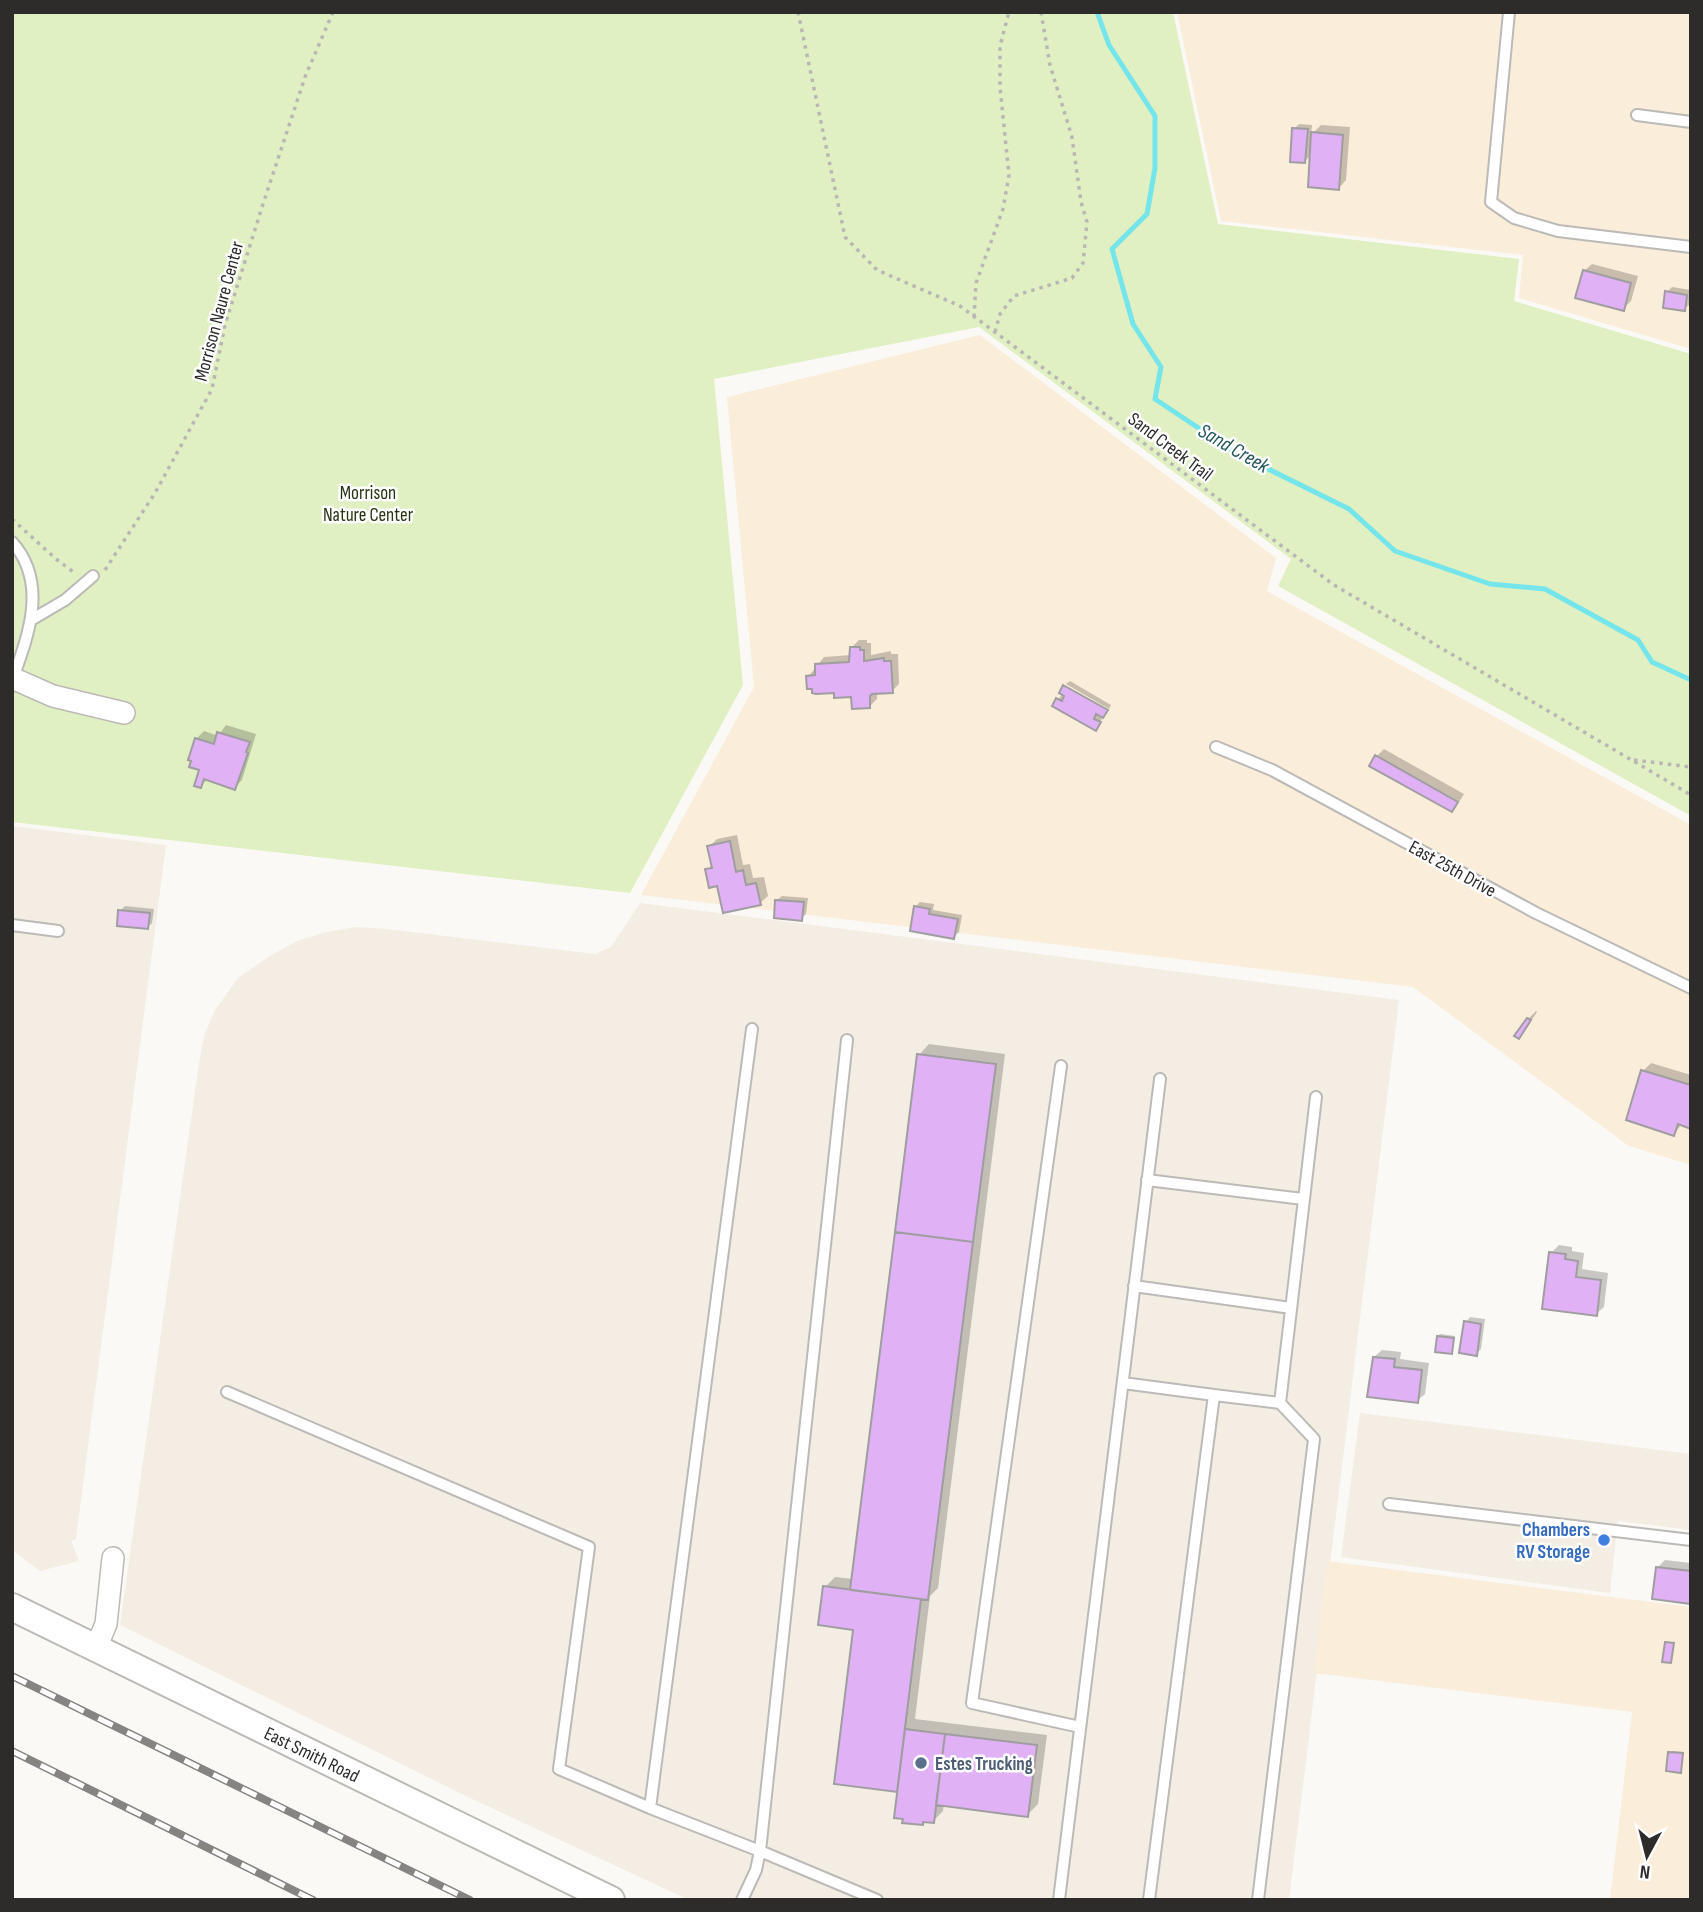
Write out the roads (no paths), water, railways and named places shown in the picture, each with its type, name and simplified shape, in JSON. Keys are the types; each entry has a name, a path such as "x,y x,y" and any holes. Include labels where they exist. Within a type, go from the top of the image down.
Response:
{"street":[{"path":"13,678 53,696 124,713"},
{"path":"96,1648 106,1624 113,1558"},
{"name":"East Smith Road","path":"12,1607 611,1900"}],"lane":[{"path":"1509,12 1491,202 1514,218 1558,231 1691,247"},
{"path":"1637,115 1691,122"},
{"path":"12,542 21,552 34,588 30,633 13,678"},
{"path":"31,620 65,600 93,576"},
{"name":"East 25th Drive","path":"1216,747 1272,770 1536,914 1691,988"},
{"path":"12,925 58,931"},
{"path":"650,1808 752,1028"},
{"path":"742,1900 756,1870 760,1851 847,1040"},
{"path":"1061,1066 972,1703 1080,1727"},
{"path":"1059,1900 1160,1079"},
{"path":"1280,1402 1316,1097"},
{"path":"1147,1180 1303,1199"},
{"path":"1134,1286 1291,1308"},
{"path":"1122,1383 1280,1402 1314,1438 1258,1900"},
{"path":"227,1392 589,1547 559,1769 877,1900"},
{"path":"1149,1900 1214,1395"},
{"path":"1389,1504 1691,1540"}],"waterway":[{"name":"Sand Creek","path":"1097,12 1109,45 1155,116 1155,168 1147,214 1112,249 1133,324 1161,367 1155,399 1236,453 1349,509 1395,551 1490,584 1545,589 1638,640 1652,662 1691,680"}],"railway":[{"path":"12,1676 470,1900"},
{"path":"12,1751 313,1900"}],"place":[{"name":"Chambers RV Storage","path":"1604,1540"},
{"name":"Estes Trucking","path":"921,1763"}],"park label":[{"name":"Morrison Nature Center","path":"368,503"}]}
